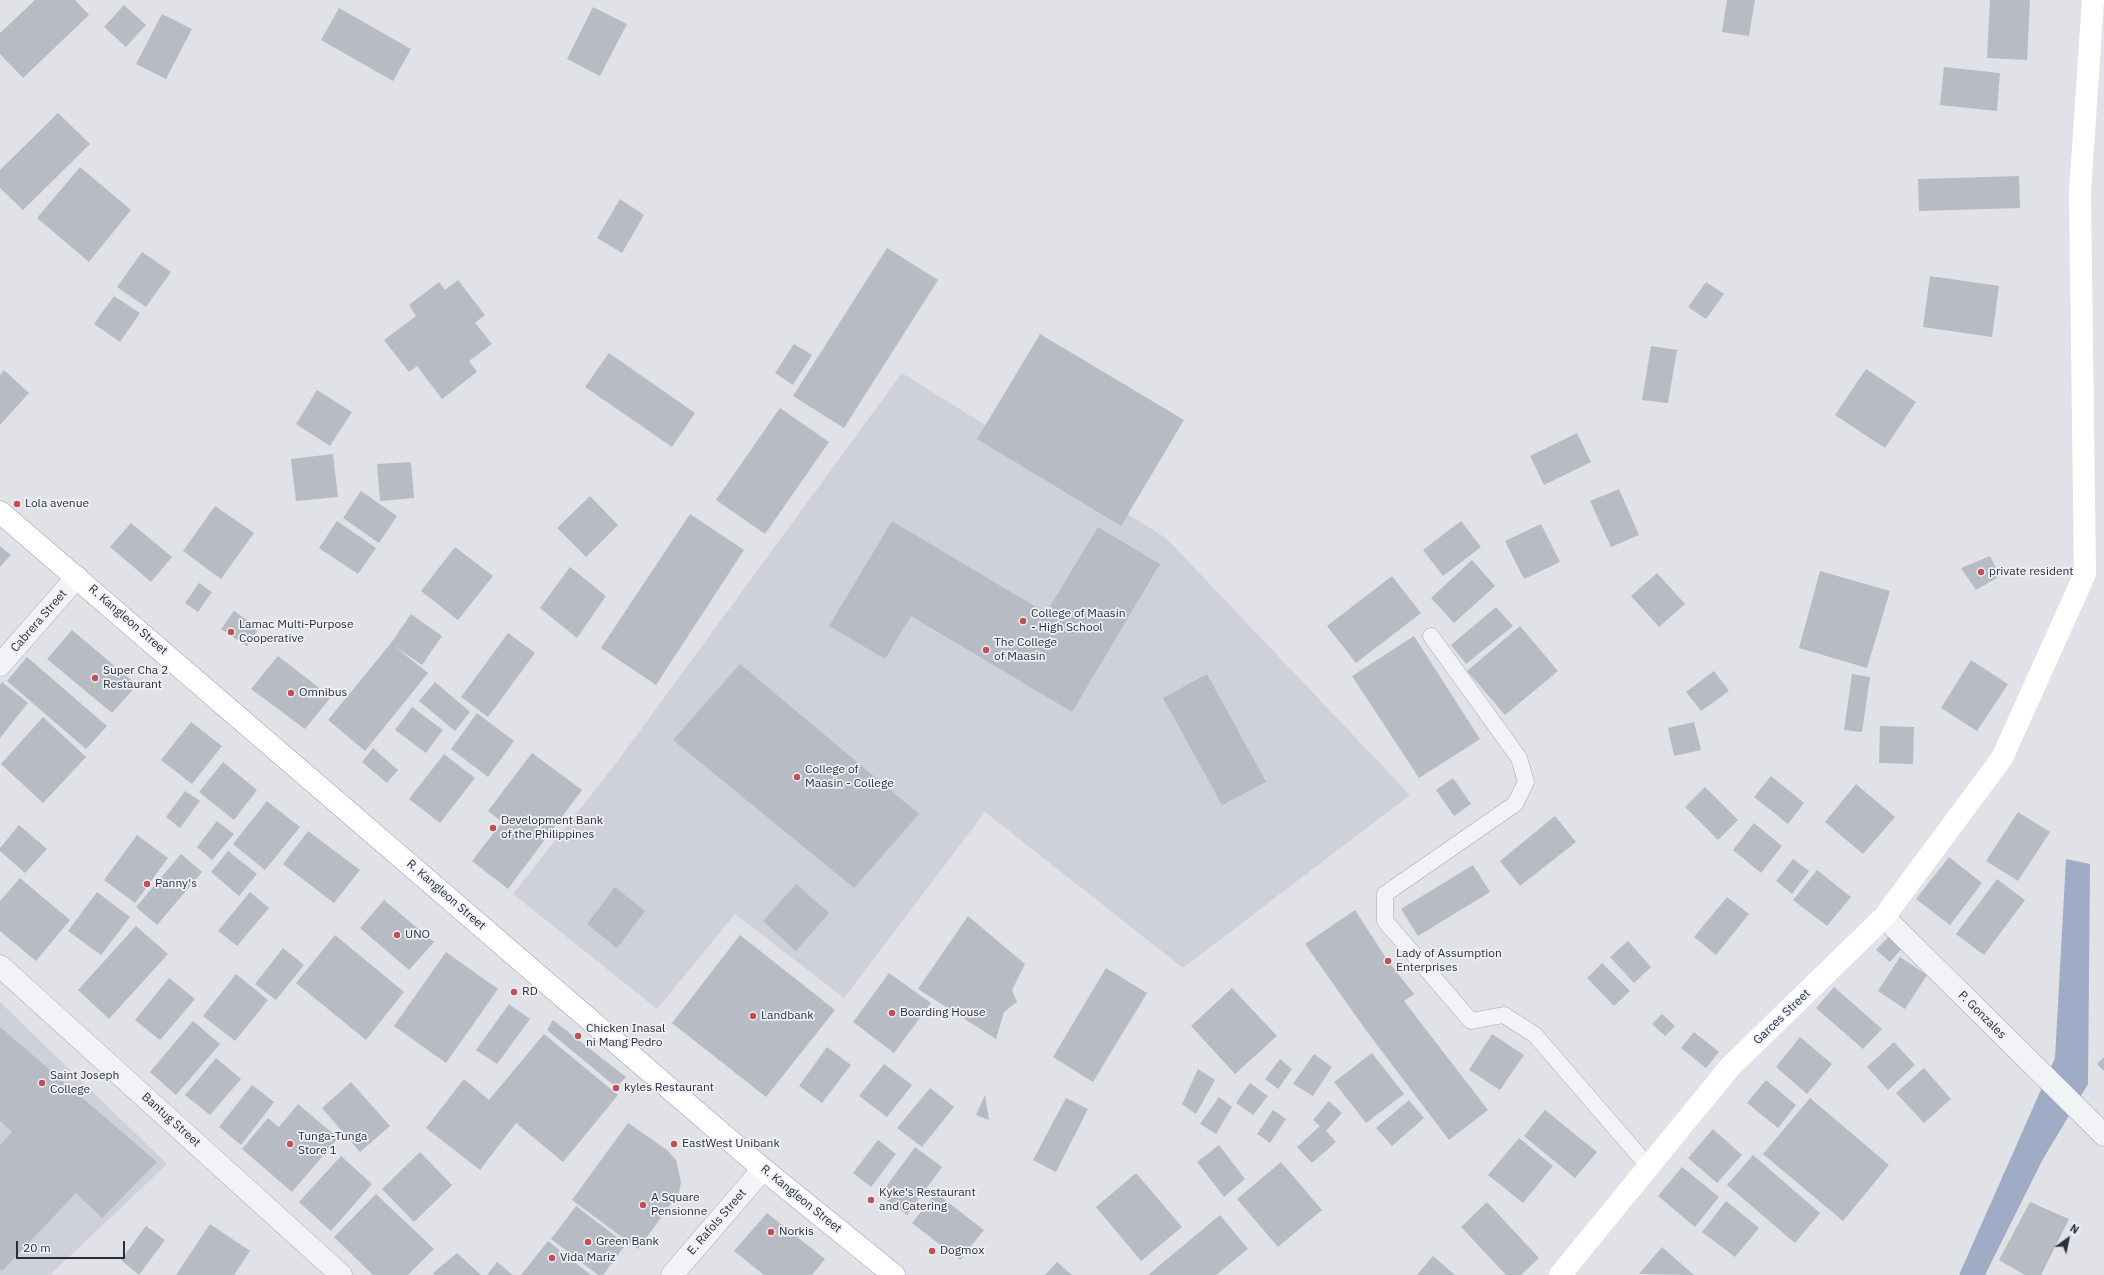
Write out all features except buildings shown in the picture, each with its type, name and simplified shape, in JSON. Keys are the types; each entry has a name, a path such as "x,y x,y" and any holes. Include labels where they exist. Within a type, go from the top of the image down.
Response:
{"street":[{"name":"Garces Street","path":"1560,1275 1730,1067 1884,917 2002,758 2085,574 2080,192 2093,0"},
{"name":"R. Kangleon Street","path":"0,512 763,1169 894,1275"},
{"name":"Cabrera Street","path":"0,665 77,577"},
{"name":"P. Gonzales","path":"1884,917 2044,1078 2104,1135"},
{"name":"Bantug Street","path":"0,966 341,1275"},
{"name":"E. Rafols Street","path":"672,1275 763,1169"}],"lane":[{"path":"1431,636 1519,758 1526,782 1515,804 1385,894 1385,921 1471,1021 1504,1015 1535,1035 1648,1166"}],"shaded area":[{"name":"The College of Maasin","path":"902,373 1166,538 1410,795 1183,968 985,812 844,998 735,914 657,1009 513,894 617,762"},
{"name":"Saint Joseph College","path":"0,1002 167,1164 50,1275 0,1275"}],"water":[{"path":"2066,859 2090,864 2088,1084 2043,1159 1985,1275 1959,1275 2055,1058"}],"place":[{"name":"Lola avenue","path":"17,504"},
{"name":"private resident","path":"1981,572"},
{"name":"College of Maasin - High School","path":"1023,621"},
{"name":"Lamac Multi-Purpose Cooperative","path":"231,632"},
{"name":"The College of Maasin","path":"986,650"},
{"name":"Super Cha 2 Restaurant","path":"95,678"},
{"name":"Omnibus","path":"291,693"},
{"name":"College of Maasin - College","path":"797,777"},
{"name":"Development Bank of the Philippines","path":"493,828"},
{"name":"Panny's","path":"147,884"},
{"name":"UNO","path":"397,935"},
{"name":"Lady of Assumption Enterprises","path":"1388,961"},
{"name":"RD","path":"514,992"},
{"name":"Boarding House","path":"892,1013"},
{"name":"Landbank","path":"753,1016"},
{"name":"Chicken Inasal ni Mang Pedro","path":"578,1036"},
{"name":"Saint Joseph College","path":"42,1083"},
{"name":"kyles Restaurant","path":"616,1088"},
{"name":"Tunga-Tunga Store 1","path":"290,1144"},
{"name":"EastWest Unibank","path":"674,1144"},
{"name":"Kyke's Restaurant and Catering","path":"871,1200"},
{"name":"A Square Pensionne","path":"643,1205"},
{"name":"Norkis","path":"771,1232"},
{"name":"Green Bank","path":"588,1242"},
{"name":"Dogmox","path":"932,1251"},
{"name":"Vida Mariz","path":"552,1258"}]}
